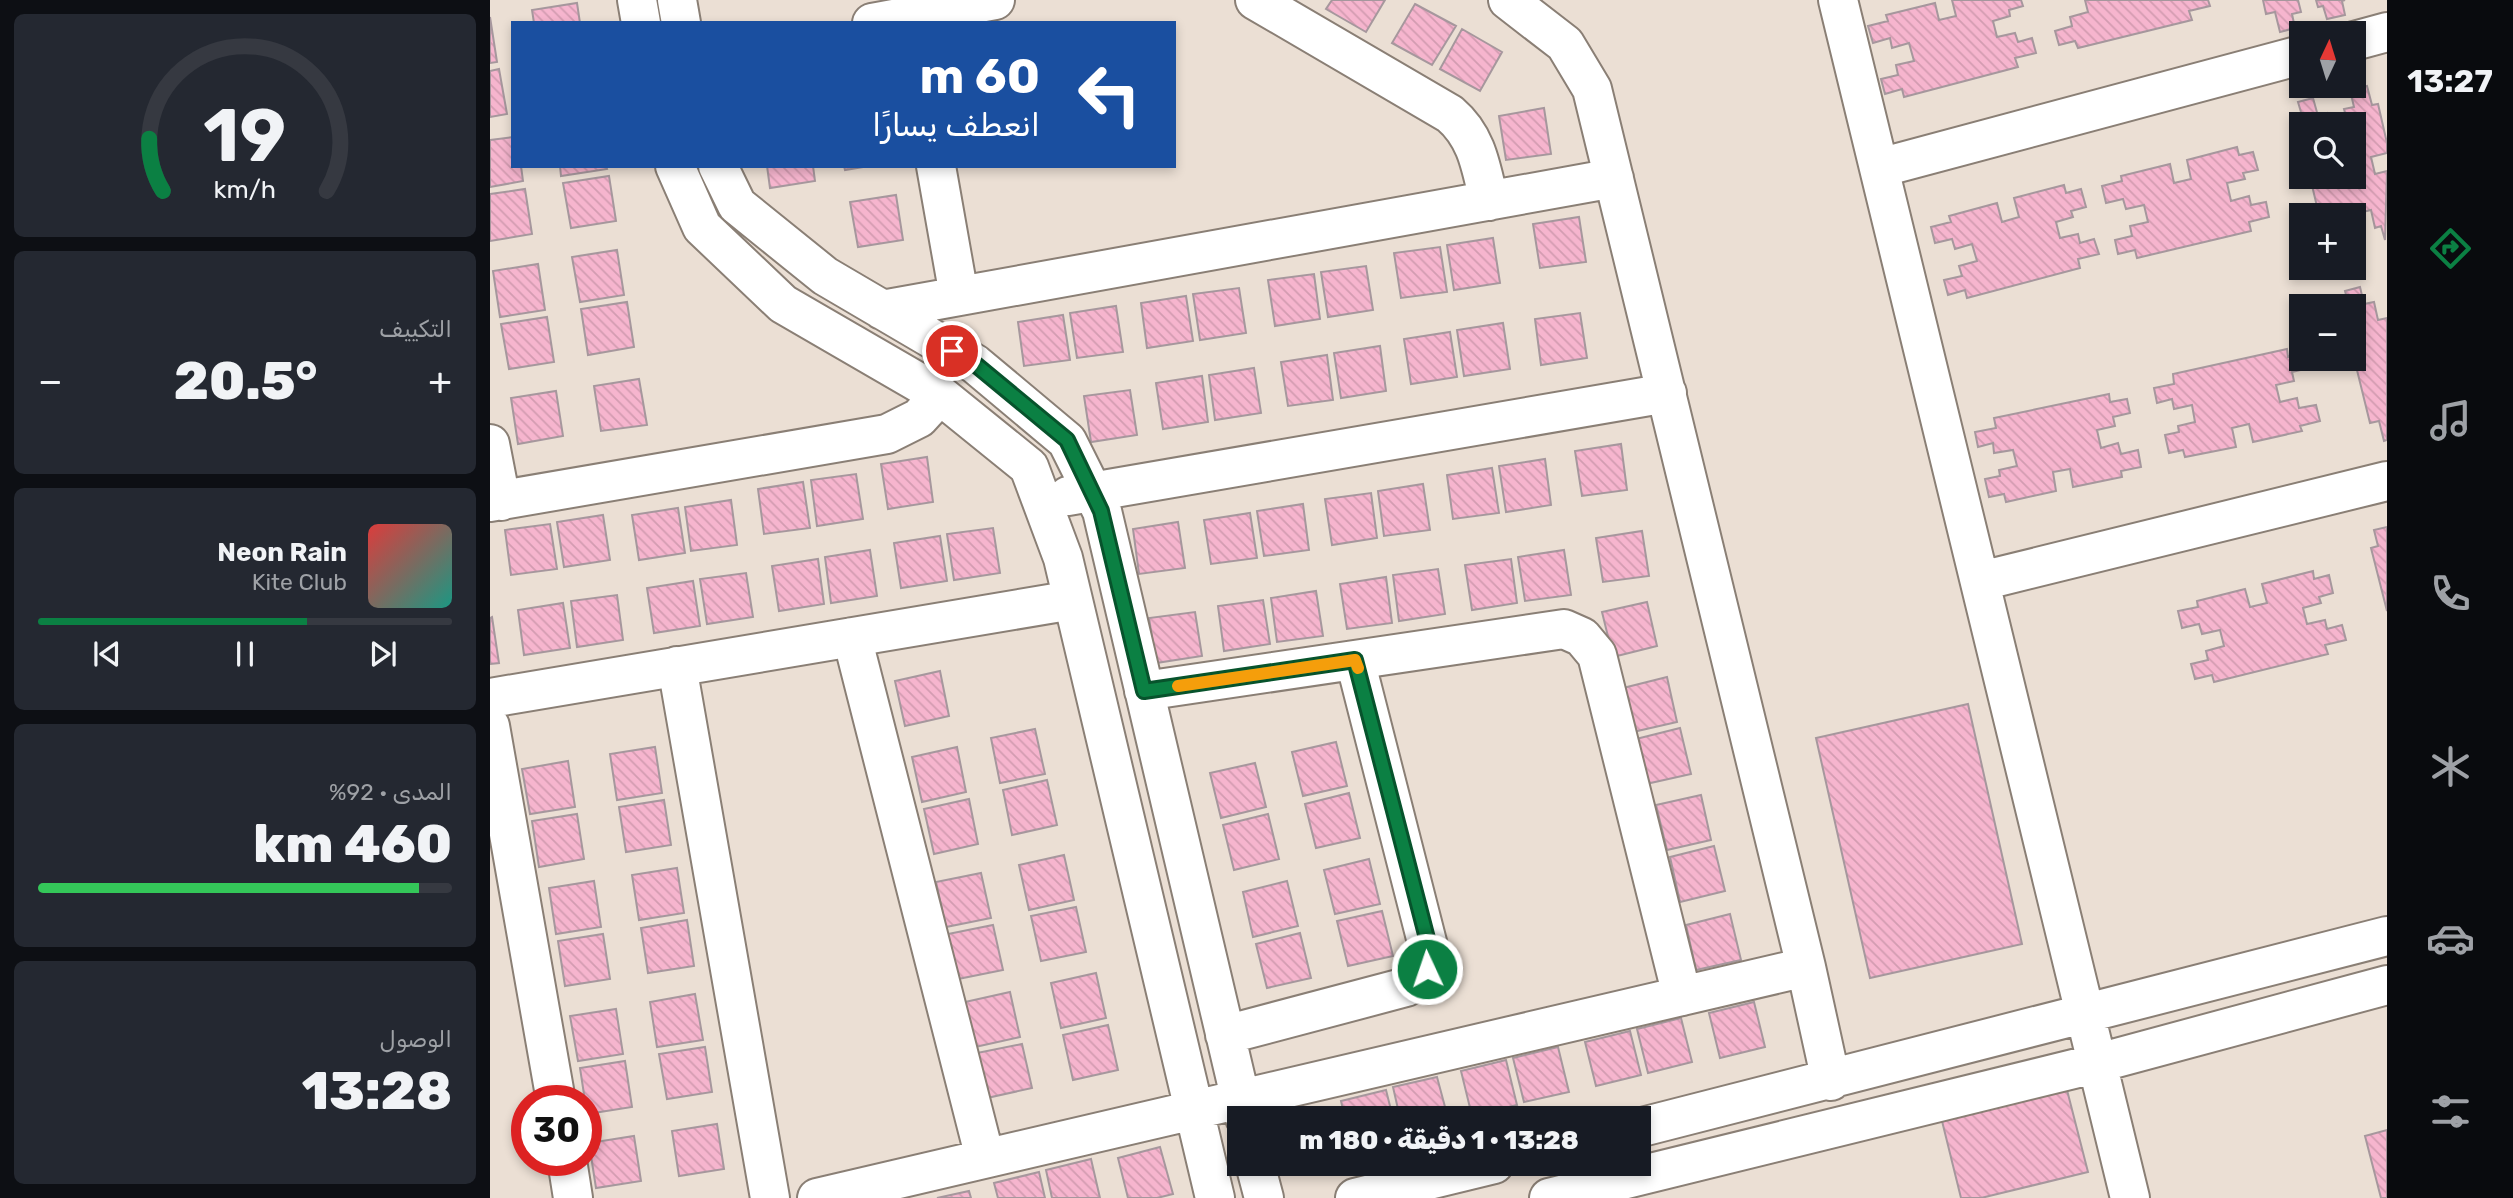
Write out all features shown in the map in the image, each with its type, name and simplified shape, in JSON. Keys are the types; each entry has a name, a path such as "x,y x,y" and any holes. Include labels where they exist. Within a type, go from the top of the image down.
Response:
{"street":[{"path":"636,0 640,21"},
{"path":"677,0 681,21"},
{"path":"897,20 995,0"},
{"path":"1255,0 1450,114 1465,127 1474,142 1489,201"},
{"path":"1508,0 1565,44 1592,89 1806,967 1831,1081"},
{"path":"1838,0 2130,1198"},
{"path":"2366,38 2387,32"},
{"path":"1879,168 2289,58"},
{"path":"676,168 702,227 783,304 940,396 1030,467 1063,558 1214,1198"},
{"path":"719,168 737,205 825,276 975,364 1067,440 1101,511 1242,1106"},
{"path":"936,168 959,296"},
{"path":"882,310 1614,178"},
{"path":"1042,502 1092,491 1667,393"},
{"path":"490,444 495,502 887,434 919,418 940,396"},
{"path":"1981,582 2387,481"},
{"path":"490,698 1073,600"},
{"path":"1144,691 1564,629 1582,637 1597,656 1682,996"},
{"path":"852,637 985,1158"},
{"path":"1225,1035 1406,988 1415,983 1427,969 1430,950 1355,660"},
{"path":"677,666 770,1198"},
{"path":"490,726 553,1085"},
{"path":"1651,1125 1831,1081 2387,936"},
{"path":"1250,1106 1806,967"},
{"path":"1549,1198 2098,1063 2387,985"},
{"path":"817,1198 1193,1109 1227,1108"},
{"path":"569,1176 573,1198"},
{"path":"1258,1176 1264,1198"},
{"path":"1355,1198 1445,1176"}],"building":[{"path":"1332,0 1385,0 1366,32 1326,9"},
{"path":"1952,0 2021,0 2023,6 2009,10 2010,16 1993,21 1997,37 2015,33 2018,42 2032,38 2036,53 2015,58 2018,67 1904,97 1902,89 1885,94 1881,79 1898,75 1896,65 1914,61 1909,43 1892,48 1890,38 1873,43 1868,26 1888,21 1886,15 1935,3 1939,20 1956,16"},
{"path":"2085,0 2208,0 2210,6 2189,11 2192,20 2078,48 2075,41 2059,45 2055,31 2072,26 2070,17 2088,12"},
{"path":"2263,0 2298,0 2301,12 2292,14 2294,21 2289,21 2289,30 2280,32 2275,12 2266,14"},
{"path":"2316,0 2345,0 2342,1 2345,15 2327,19 2323,6 2318,7"},
{"path":"577,3 580,21 534,21 532,10"},
{"path":"1415,4 1456,26 1432,65 1392,43"},
{"path":"490,17 497,62 490,63"},
{"path":"1462,29 1502,52 1480,91 1440,69"},
{"path":"499,69 507,114 490,117 490,71"},
{"path":"2366,86 2372,105 2378,104 2387,143 2387,153 2371,157 2375,174 2387,171 2385,240 2381,226 2375,228 2371,210 2366,211 2366,203 2316,203 2313,189 2366,189 2366,112 2345,112 2344,109 2354,107 2352,98 2366,98"},
{"path":"2313,98 2317,112 2301,112 2298,102"},
{"path":"1544,108 1551,154 1506,160 1499,116"},
{"path":"511,137 511,168 521,168 523,181 490,187 490,140"},
{"path":"2237,147 2239,155 2253,152 2258,170 2243,173 2245,179 2227,183 2231,201 2249,196 2251,205 2266,202 2269,217 2249,222 2251,231 2137,258 2135,250 2118,254 2115,240 2132,236 2130,226 2148,222 2144,205 2126,209 2123,199 2106,203 2102,186 2122,181 2121,176 2170,164 2174,183 2191,179 2187,160"},
{"path":"560,168 607,169 561,176"},
{"path":"767,168 813,168 815,181 770,188"},
{"path":"609,176 616,221 571,228 563,183"},
{"path":"2064,185 2066,193 2081,189 2086,207 2071,211 2073,217 2056,222 2060,238 2078,234 2080,243 2094,239 2099,254 2078,259 2080,268 1967,298 1965,290 1948,295 1944,280 1962,276 1959,266 1977,261 1972,244 1955,249 1952,239 1935,243 1931,227 1951,222 1949,216 1997,203 2002,222 2019,217 2014,198"},
{"path":"525,189 532,234 490,241 490,194"},
{"path":"896,195 903,240 858,247 850,202"},
{"path":"1579,217 1586,262 1540,268 1533,224"},
{"path":"1493,238 1500,283 1454,290 1447,245"},
{"path":"1440,247 1447,292 1401,298 1394,253"},
{"path":"617,250 624,295 580,302 572,257"},
{"path":"538,264 545,310 500,317 493,271"},
{"path":"1366,266 1373,310 1328,317 1321,272"},
{"path":"1314,274 1320,319 1275,326 1268,280"},
{"path":"2360,287 2362,294 2346,294 2345,291"},
{"path":"1239,288 1246,333 1200,340 1193,294"},
{"path":"1186,296 1193,341 1147,348 1141,303"},
{"path":"627,302 634,347 588,355 581,309"},
{"path":"2374,302 2378,320 2387,318 2387,440 2384,441 2379,421 2370,423 2357,371 2366,371 2366,304"},
{"path":"1116,306 1123,352 1077,358 1070,313"},
{"path":"1580,313 1587,358 1541,365 1535,319"},
{"path":"1063,315 1070,360 1024,366 1018,322"},
{"path":"547,317 554,362 509,369 501,324"},
{"path":"1503,323 1510,369 1464,376 1457,330"},
{"path":"1450,332 1457,377 1411,384 1404,339"},
{"path":"1380,346 1386,391 1341,398 1334,353"},
{"path":"2287,349 2289,371 2296,371 2292,372 2294,381 2276,385 2280,402 2297,398 2299,408 2316,405 2320,421 2300,426 2302,431 2253,442 2249,424 2232,428 2236,447 2185,457 2183,450 2169,453 2165,435 2179,432 2178,426 2195,422 2192,405 2174,409 2172,399 2157,403 2154,388 2174,384 2173,374"},
{"path":"1327,355 1333,400 1288,406 1281,362"},
{"path":"1254,368 1261,413 1215,420 1209,375"},
{"path":"1202,376 1208,422 1163,429 1156,383"},
{"path":"639,379 647,425 601,431 594,386"},
{"path":"1130,390 1137,435 1091,442 1084,396"},
{"path":"556,391 563,436 518,444 511,398"},
{"path":"2109,394 2110,402 2127,399 2130,413 2113,417 2115,426 2097,430 2101,448 2118,443 2121,454 2138,450 2141,467 2121,471 2122,477 2073,487 2070,469 2053,472 2056,491 2006,502 2004,494 1989,497 1985,479 2000,476 1999,470 2017,466 2013,450 1994,453 1993,443 1978,447 1975,432 1996,428 1994,418"},
{"path":"1621,444 1627,490 1582,496 1575,451"},
{"path":"927,457 933,502 888,509 881,464"},
{"path":"1545,459 1551,505 1506,512 1499,466"},
{"path":"1492,468 1499,513 1453,519 1447,475"},
{"path":"856,474 863,519 817,526 811,480"},
{"path":"803,482 810,528 764,534 758,489"},
{"path":"1423,484 1430,530 1384,536 1378,491"},
{"path":"1371,493 1377,538 1332,545 1325,499"},
{"path":"731,500 737,545 691,551 685,507"},
{"path":"1303,504 1309,550 1264,556 1257,511"},
{"path":"678,508 685,553 639,560 632,515"},
{"path":"1250,513 1257,558 1211,564 1204,520"},
{"path":"603,515 610,560 564,567 557,522"},
{"path":"1178,522 1185,568 1139,574 1133,529"},
{"path":"550,524 557,569 511,575 505,530"},
{"path":"2387,527 2387,611 2371,548 2378,546 2374,530"},
{"path":"993,528 1000,573 954,580 947,534"},
{"path":"1642,531 1649,576 1603,582 1596,538"},
{"path":"940,536 947,581 901,588 894,543"},
{"path":"870,550 877,596 831,603 825,557"},
{"path":"1564,550 1571,595 1525,601 1518,557"},
{"path":"818,559 824,604 779,611 772,566"},
{"path":"1511,559 1517,603 1472,610 1465,565"},
{"path":"1438,569 1445,614 1399,621 1393,575"},
{"path":"2313,571 2314,579 2329,575 2333,593 2319,597 2321,603 2303,608 2307,624 2325,620 2327,629 2342,625 2346,640 2325,645 2328,654 2214,682 2212,675 2195,679 2191,664 2208,660 2206,651 2224,646 2220,630 2202,634 2199,624 2182,628 2178,611 2198,607 2197,601 2245,589 2250,607 2267,603 2262,584"},
{"path":"746,573 753,617 707,624 700,579"},
{"path":"1386,577 1392,623 1347,629 1340,584"},
{"path":"693,581 700,626 654,633 647,588"},
{"path":"1316,591 1323,636 1277,642 1271,598"},
{"path":"617,595 623,640 577,647 571,601"},
{"path":"1263,600 1270,644 1224,651 1218,606"},
{"path":"1647,602 1657,646 1613,657 1602,612"},
{"path":"563,603 570,648 524,655 518,610"},
{"path":"1195,612 1202,656 1156,663 1149,618"},
{"path":"492,617 499,663 490,664 490,618"},
{"path":"940,671 949,716 905,726 895,681"},
{"path":"1667,677 1677,722 1633,732 1623,688"},
{"path":"1968,704 2022,944 1870,978 1816,738"},
{"path":"1680,728 1691,774 1646,784 1636,739"},
{"path":"1035,729 1045,774 1000,783 991,738"},
{"path":"1336,742 1347,786 1303,796 1292,752"},
{"path":"655,747 662,793 617,800 610,754"},
{"path":"957,747 966,792 922,802 912,757"},
{"path":"568,761 575,807 530,814 522,769"},
{"path":"1255,763 1266,807 1221,818 1210,773"},
{"path":"1047,780 1057,825 1012,835 1003,790"},
{"path":"1349,793 1360,838 1316,848 1305,804"},
{"path":"1701,795 1711,840 1667,850 1656,805"},
{"path":"969,799 978,844 934,854 924,809"},
{"path":"664,800 671,845 626,852 619,807"},
{"path":"577,814 584,859 539,867 532,821"},
{"path":"1268,814 1279,859 1234,870 1223,825"},
{"path":"1714,846 1725,891 1680,902 1670,857"},
{"path":"1064,855 1074,900 1029,910 1019,865"},
{"path":"1369,859 1380,904 1335,914 1324,870"},
{"path":"677,868 684,913 639,920 632,875"},
{"path":"981,873 991,918 946,927 936,882"},
{"path":"594,881 601,927 556,934 549,888"},
{"path":"1287,881 1298,926 1253,937 1243,892"},
{"path":"1076,907 1086,952 1041,961 1031,916"},
{"path":"1382,911 1393,956 1348,966 1337,921"},
{"path":"1730,914 1741,960 1696,970 1686,925"},
{"path":"687,920 694,966 648,973 641,928"},
{"path":"993,925 1003,970 958,979 948,934"},
{"path":"1300,933 1311,978 1267,988 1256,944"},
{"path":"603,934 610,979 565,986 558,941"},
{"path":"1096,973 1106,1018 1061,1028 1051,983"},
{"path":"1010,992 1020,1037 975,1047 965,1002"},
{"path":"695,994 703,1040 657,1047 650,1002"},
{"path":"1754,1002 1765,1047 1720,1058 1709,1013"},
{"path":"616,1009 623,1054 578,1061 570,1016"},
{"path":"1681,1018 1692,1062 1648,1073 1637,1029"},
{"path":"1108,1025 1118,1070 1073,1080 1063,1035"},
{"path":"1630,1031 1641,1075 1596,1086 1585,1042"},
{"path":"1022,1044 1032,1088 987,1098 977,1053"},
{"path":"705,1047 712,1092 667,1099 659,1054"},
{"path":"1558,1047 1569,1092 1524,1102 1513,1058"},
{"path":"1506,1060 1517,1105 1470,1106 1461,1071"},
{"path":"625,1061 632,1107 602,1112 602,1085 583,1085 580,1068"},
{"path":"1437,1077 1445,1106 1397,1106 1393,1087"},
{"path":"1386,1090 1390,1106 1342,1106 1341,1101"},
{"path":"2067,1090 2088,1172 1981,1198 1961,1198 1942,1121"},
{"path":"717,1124 724,1169 679,1176 672,1131"},
{"path":"2387,1130 2387,1198 2381,1198 2365,1136"},
{"path":"634,1136 641,1181 596,1188 594,1176 602,1176 602,1141"},
{"path":"1160,1147 1173,1194 1157,1198 1128,1198 1118,1158"},
{"path":"1091,1159 1100,1198 1052,1198 1046,1170"},
{"path":"1039,1172 1045,1198 998,1198 994,1183"},
{"path":"969,1191 971,1198 937,1198"}],"slow traffic":[{"path":"1178,686 1355,660 1358,668"}],"route":[{"path":"952,351 975,364 1067,440 1101,511 1144,691 1355,660 1430,950 1427,969"}]}
